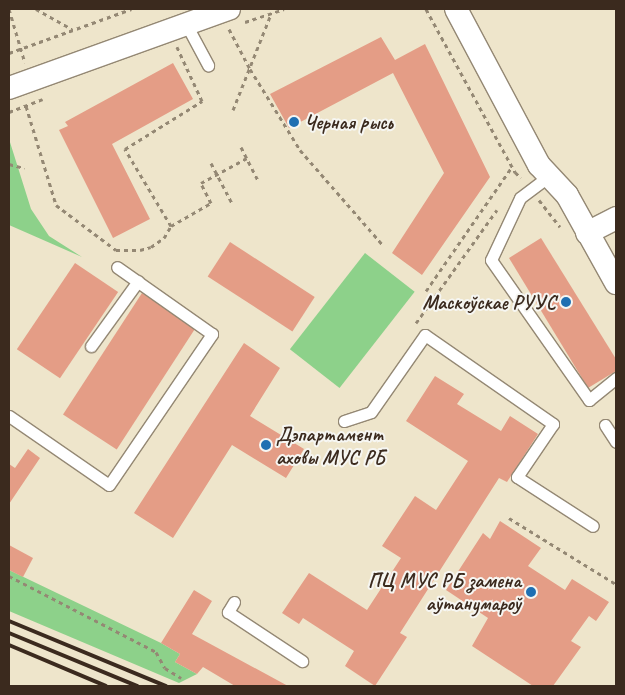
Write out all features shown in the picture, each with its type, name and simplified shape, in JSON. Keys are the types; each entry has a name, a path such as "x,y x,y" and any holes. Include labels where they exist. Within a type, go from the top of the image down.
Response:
{"street":[{"path":"456,9 539,165 567,195 587,233 614,272"},
{"path":"19,84 186,24 229,19"},
{"path":"587,233 616,218"}],"lane":[{"path":"186,24 208,65"},
{"path":"549,176 520,198 490,260 589,400 616,378"},
{"path":"9,416 109,484 212,334 117,267"},
{"path":"92,346 138,281"},
{"path":"344,421 370,412 425,335 553,424 517,477 593,526"},
{"path":"605,425 616,442"},
{"path":"234,602 228,612 302,661"}],"path":[{"path":"10,9 21,49 19,84"},
{"path":"36,9 72,29"},
{"path":"9,53 130,9"},
{"path":"426,9 515,172"},
{"path":"233,110 271,13"},
{"path":"229,19 250,69 300,150 383,245"},
{"path":"171,226 125,149 202,101 177,46"},
{"path":"26,106 56,205 116,250 140,250 151,247 164,238 171,226 211,203 201,184 247,158"},
{"path":"241,147 258,180"},
{"path":"211,163 233,205"},
{"path":"9,164 24,168"},
{"path":"426,291 512,166"},
{"path":"515,185 520,177"},
{"path":"412,329 497,209"},
{"path":"509,518 616,584"},
{"path":"9,576 156,652 165,668 181,678"}],"green space":[{"path":"9,139 31,209 49,236 82,257 9,225"},
{"path":"365,253 415,292 340,388 290,349"},
{"path":"9,570 161,643 180,654 175,662 197,674 179,683 9,611"}],"building":[{"path":"381,37 395,60 425,44 490,177 422,275 392,253 444,173 393,73 289,128 270,94"},
{"path":"173,63 193,99 112,144 150,219 113,238 59,130 68,126 65,122"},
{"path":"541,238 616,359 616,371 588,388 509,258"},
{"path":"230,242 315,297 292,331 208,276"},
{"path":"75,263 118,292 60,378 17,349"},
{"path":"142,293 196,328 117,449 63,415"},
{"path":"244,343 280,368 250,416 304,449 286,478 232,445 173,538 134,513"},
{"path":"435,376 464,394 457,404 501,431 510,416 538,434 507,482 499,478 400,633 407,637 375,686 345,666 354,651 303,618 299,624 282,613 309,573 367,610 401,558 382,546 415,496 436,510 468,461 406,421"},
{"path":"28,449 40,458 9,504 9,464 15,468"},
{"path":"500,521 541,548 528,566 565,590 572,579 609,602 596,621 589,616 571,641 581,647 553,686 533,686 472,646 488,618 446,590 483,533 490,539"},
{"path":"9,545 33,558 23,577 9,570"},
{"path":"194,590 212,601 192,634 288,686 235,686 203,667 197,674 175,662 180,654 161,643"}],"railway":[{"path":"9,621 166,686"},
{"path":"9,633 137,686"},
{"path":"9,645 106,686"}],"place":[{"name":"Черная рысь","path":"294,122"},
{"name":"Маскоўскае РУУС","path":"566,302"},
{"name":"Дэпартамент аховы МУС РБ","path":"266,445"},
{"name":"ПЦ МУС РБ замена аўтанумароў","path":"531,592"}]}
